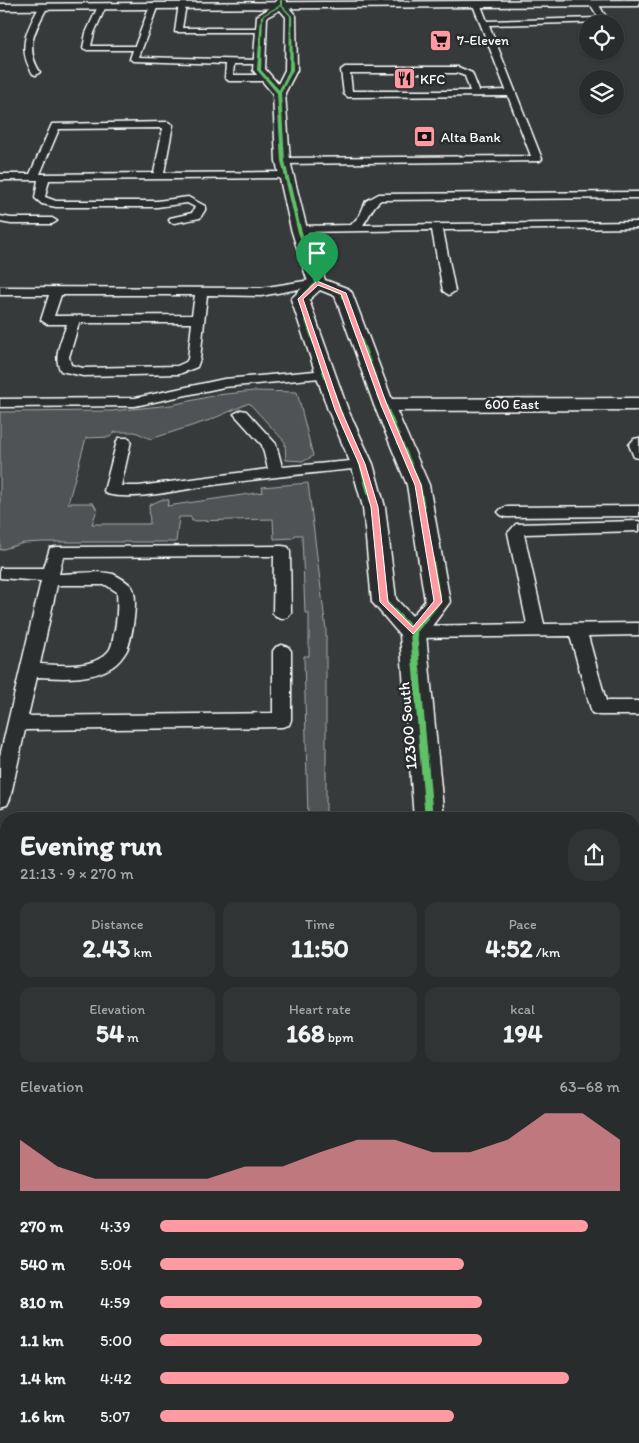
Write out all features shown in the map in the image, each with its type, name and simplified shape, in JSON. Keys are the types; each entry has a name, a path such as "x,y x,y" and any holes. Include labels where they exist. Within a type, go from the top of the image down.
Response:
{"main road":[{"path":"0,7 281,2 478,5 546,2 639,4"},
{"path":"279,93 259,70 259,62 262,16 281,2"},
{"path":"281,2 291,16 291,70 279,93 285,168 299,229 317,283"},
{"path":"317,283 343,293 384,405 418,485 438,602 413,632 384,602 374,507 362,464 338,410 300,299 317,283"},
{"name":"600 East","path":"384,405 639,404"},
{"name":"12300 South","path":"413,632 428,812"}],"lane":[{"path":"485,23 604,20 594,4"},
{"path":"154,5 134,59 259,62"},
{"path":"182,5 178,30 261,30"},
{"path":"158,176 168,125 56,126 39,177 40,198 46,202 56,204 157,204 186,187 285,168 537,159 478,5"},
{"path":"36,72 26,57 27,44 44,6"},
{"path":"102,6 90,33 87,48 138,48"},
{"path":"230,62 229,78 266,78"},
{"path":"474,93 469,75 458,70 345,70 348,94 512,93"},
{"path":"0,178 158,176 186,187 200,206 199,214 190,218 174,220"},
{"path":"354,228 365,216 370,203 379,197 639,195"},
{"path":"0,219 11,221 52,221"},
{"path":"299,229 639,226"},
{"path":"436,227 449,292"},
{"path":"0,291 261,292 317,283"},
{"path":"56,291 47,320 199,319"},
{"path":"74,320 63,357 63,363 66,368 83,372 172,371 186,367 194,359 201,292"},
{"path":"0,403 135,402 224,383 326,374"},
{"path":"241,414 269,444 276,472"},
{"path":"124,441 112,491 163,488 276,472 362,464"},
{"path":"639,442 636,445 639,454"},
{"path":"506,512 639,511"},
{"path":"537,630 516,533 522,528 639,526"},
{"path":"0,800 56,552 282,551 282,613"},
{"path":"0,573 109,579 126,589 128,606 122,640 115,656 96,668 29,670"},
{"path":"413,632 639,628"},
{"path":"577,629 599,708 639,708"},
{"path":"17,723 282,720 282,651"}],"shaded area":[{"path":"254,391 297,392 313,456 304,461 286,460 285,442 249,403 210,420 151,439 135,432 115,432 110,437 86,438 68,503 93,503 97,510 92,524 150,524 149,505 163,499 169,500 167,506 263,492 262,487 308,483 326,630 326,812 308,812 304,656 309,656 309,613 305,613 302,535 295,535 293,538 274,539 273,519 192,521 191,517 179,517 176,542 43,542 24,543 0,550 0,412 112,411 171,405 217,395"}],"cycle path":[{"path":"281,0 281,5 291,16 291,70 279,93 283,161 299,229 317,283 343,293 384,405 418,485 438,602 413,632"},
{"path":"279,93 259,70 262,16 281,5"},
{"path":"317,283 300,299 338,410 362,464 374,507 384,602 413,632 428,812"}],"place":[{"name":"7-Eleven","path":"441,40"},
{"name":"KFC","path":"404,79"},
{"name":"Alta Bank","path":"425,137"}],"route":[{"path":"317,283 343,293 384,405 418,485 438,602 413,632 384,602 374,507 362,464 338,410 300,299 317,283"}]}
